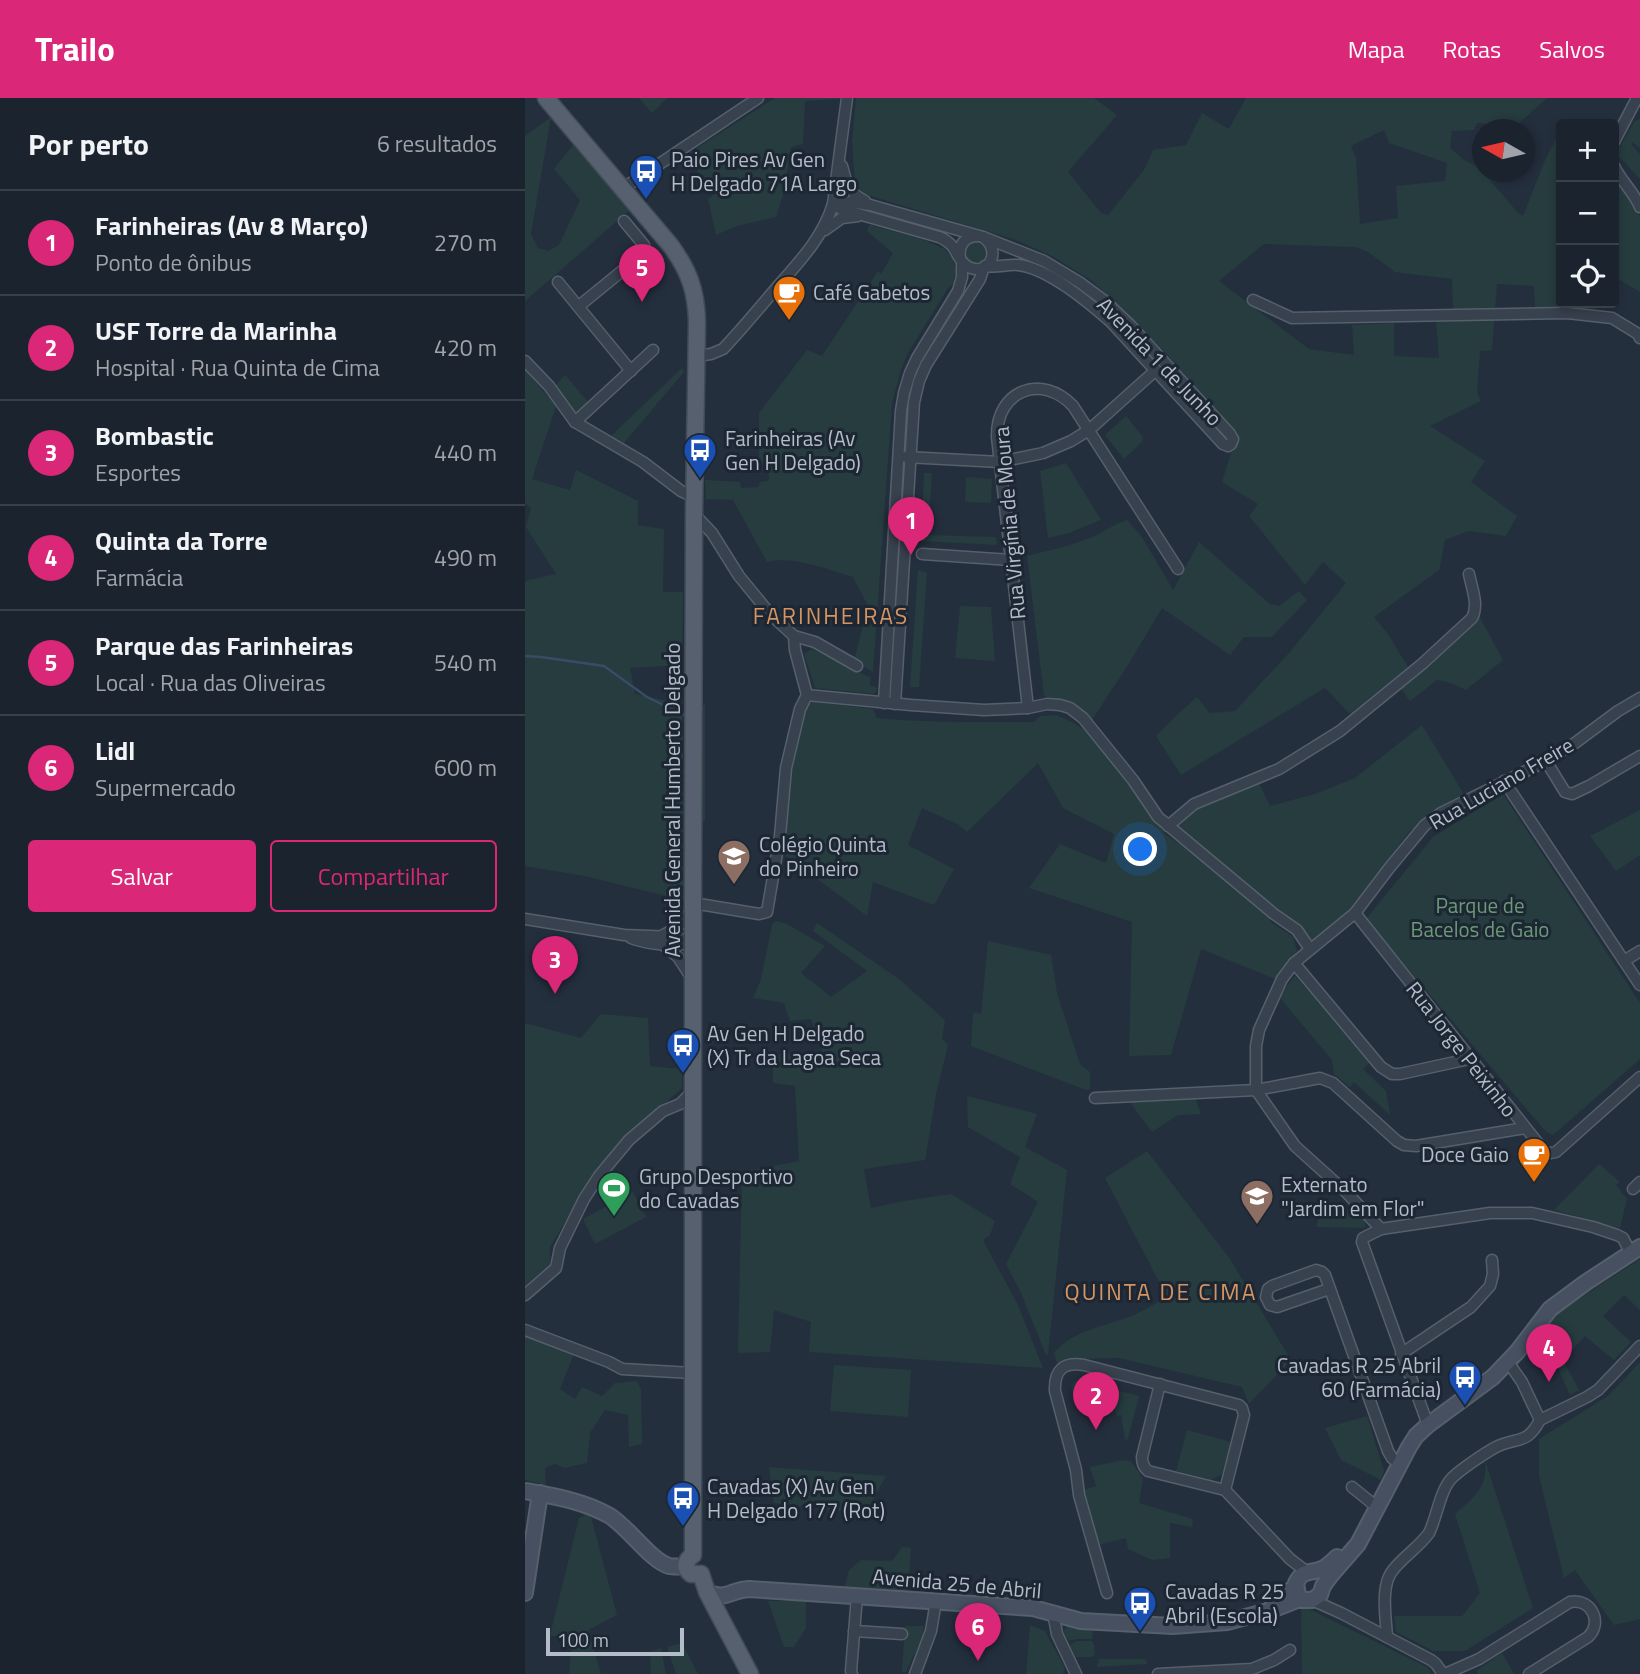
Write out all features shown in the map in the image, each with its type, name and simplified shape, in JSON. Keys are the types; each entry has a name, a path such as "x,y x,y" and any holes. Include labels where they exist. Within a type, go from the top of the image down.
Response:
{"main road":[{"name":"Avenida General Humberto Delgado","path":"546,98 684,263 696,299 692,942 693,1565 750,1674"},
{"path":"1374,1514 1332,1562 1326,1567 1300,1576 1295,1585 1300,1597 1317,1594 1358,1544 1416,1436 1479,1389 1508,1362 1563,1298 1635,1250"},
{"path":"525,1491 583,1504 611,1517 629,1530 664,1563 670,1566 693,1565"},
{"path":"525,1593 540,1493"},
{"path":"1309,1572 1320,1577 1317,1594"},
{"name":"Avenida 25 de Abril","path":"1053,1612 1201,1617 1252,1607 1287,1593 1295,1585"},
{"name":"Avenida 25 de Abril","path":"707,1592 723,1597 744,1589 1033,1608 1081,1620 1173,1626 1227,1622 1317,1594"}],"street":[{"path":"622,189 758,98"},
{"path":"697,356 723,349 821,233 834,204 847,98"},
{"path":"1619,133 1637,102"},
{"name":"Avenida 1 de Junho","path":"840,159 847,187 854,196 870,205"},
{"path":"1619,176 1636,197 1640,207"},
{"name":"Avenida 1 de Junho","path":"834,204 850,202 870,205 981,236 1044,261 1079,282 1106,302 1130,325 1230,434 1233,439 1231,444 1223,444 1111,322 1066,287 1030,268 1013,265 985,267"},
{"path":"834,204 841,209 939,237 952,246 970,268 985,267"},
{"path":"821,233 842,218 851,215 867,216"},
{"path":"579,306 646,251 624,221"},
{"path":"884,703 904,393 916,358 958,291 962,277 960,248 969,237 981,236 990,243 993,251 991,261 935,351 919,382 914,402 895,704"},
{"path":"558,282 631,370"},
{"path":"1253,300 1292,318 1567,313 1612,318 1640,338"},
{"path":"575,422 653,351"},
{"path":"525,360 575,422 643,462 681,491 694,505 740,576 771,615 794,636 815,642 857,666"},
{"path":"898,456 1000,461 1043,453 1089,430 1156,370"},
{"name":"Rua Virgínia de Moura","path":"1027,708 996,429 1007,402 1026,390 1047,389 1065,398 1089,430"},
{"path":"1089,430 1178,569"},
{"path":"922,554 1011,560"},
{"path":"1168,826 1194,804 1271,773 1319,744 1422,664 1475,614 1469,574"},
{"path":"661,940 685,920 693,906 759,914 767,912 780,836 786,768 800,709 807,695 794,636"},
{"path":"807,695 983,709 1027,708 1047,704 1060,705 1075,711 1133,780 1158,817 1297,930 1310,949"},
{"name":"Rua Luciano Freire","path":"1256,1090 1256,1046 1259,1030 1277,988 1294,963 1355,913 1425,825 1441,813 1546,761 1640,698"},
{"path":"1546,761 1565,792 1572,794 1640,757"},
{"path":"1504,781 1640,985"},
{"name":"Rua Jorge Peixinho","path":"1355,913 1545,1152 1556,1152 1640,1077"},
{"path":"525,919 661,940 674,937 692,942"},
{"path":"661,940 678,957 692,979"},
{"path":"1624,961 1640,951"},
{"path":"1294,963 1377,1063 1391,1074 1469,1059"},
{"path":"1095,1098 1256,1090 1320,1078 1333,1083 1404,1145 1416,1146 1525,1128"},
{"path":"1256,1090 1295,1146 1346,1192 1381,1229"},
{"path":"525,1295 556,1268 560,1248 584,1199 599,1176 629,1140 663,1111 680,1104 693,1091"},
{"path":"1428,1425 1362,1242 1363,1237 1381,1229 1490,1213 1537,1213 1617,1234 1635,1250"},
{"path":"1401,1354 1471,1307 1490,1286 1492,1260"},
{"path":"1329,1289 1277,1307 1270,1305 1266,1297 1272,1286 1316,1270 1325,1275 1388,1451 1400,1465"},
{"path":"525,1330 622,1369 692,1373"},
{"path":"1387,1637 1387,1580 1394,1568 1429,1533 1448,1483 1456,1474 1495,1447 1527,1438 1540,1420 1598,1390 1640,1346"},
{"path":"1508,1362 1522,1382 1540,1420"},
{"path":"1107,1593 1079,1495 1076,1470 1055,1391 1060,1370 1068,1365 1079,1364 1235,1403 1242,1408 1244,1415 1225,1490"},
{"path":"1160,1384 1142,1457 1143,1465 1148,1471 1225,1490 1290,1559 1309,1572"},
{"path":"1352,1487 1374,1514"},
{"path":"1290,1559 1294,1568 1295,1585"},
{"path":"1317,1594 1341,1613 1431,1660 1444,1674 1479,1659 1570,1602 1580,1601 1589,1606 1595,1618 1593,1633 1529,1674"},
{"name":"Avenida 25 de Abril","path":"852,1674 857,1596"},
{"path":"915,1674 931,1630 936,1601"},
{"path":"1053,1612 1057,1634 1076,1674"},
{"path":"854,1631 902,1634"},
{"path":"1158,1674 1252,1669 1273,1661 1290,1650"}],"green space":[{"path":"639,98 667,98 652,113"},
{"path":"775,98 840,99 805,101 803,144 791,147 784,192 776,217 737,226 716,235 708,199 717,192 694,168 672,164"},
{"path":"856,98 1094,98 1117,115 1068,172 1101,213 1108,215 1144,170 1153,150 1186,145 1202,113 1229,129 1246,98 1547,98 1524,119 1472,119 1472,130 1452,131 1450,148 1472,164 1472,182 1492,182 1523,216 1556,139 1556,308 1596,310 1535,308 1534,286 1497,284 1492,350 1480,351 1477,392 1481,401 1430,426 1485,461 1471,482 1517,516 1506,536 1469,531 1445,540 1439,570 1374,617 1408,667 1350,714 1325,688 1181,775 1156,736 1197,697 1210,713 1235,711 1289,653 1346,583 1323,562 1305,585 1249,516 1258,504 1222,482 1237,433 1163,350 1092,281 1054,257 1016,240 864,194 855,184 852,141","holes":["1384,130 1389,143 1447,163 1445,181 1396,186 1398,218 1360,224 1356,158 1351,146","1264,244 1356,247 1368,252 1395,272 1452,279 1456,320 1436,321 1439,358 1394,356 1394,323 1352,325 1354,355 1309,349 1219,281"]},
{"path":"551,117 531,234 538,248 548,251 559,245 580,200 554,169 573,145 631,209 525,301 525,136"},
{"path":"1640,119 1640,146 1639,148 1633,142 1631,144 1640,154 1640,179 1619,156 1619,148 1635,121"},
{"path":"1619,174 1640,216 1640,292 1620,280"},
{"path":"869,225 919,238 945,249 956,270 953,284 908,353 892,404 873,672 854,661 868,606 853,577 799,562 767,562 733,500 706,499 705,480 740,482 741,488 758,487 760,482 769,481 768,464 759,462 759,413 807,350 822,356 878,271 881,274 893,253 867,231"},
{"path":"976,241 987,248 988,253 981,264 976,265 965,258 964,253 971,242"},
{"path":"682,368 684,372 623,444 610,437"},
{"path":"525,370 556,406 532,479 570,490 576,470 638,501 638,525 664,529 663,592 683,592 682,665 630,668 635,694 682,704 686,901 585,876 525,866 525,581 556,574 526,527 531,508 525,503"},
{"path":"565,375 588,402 579,414 574,414 554,387"},
{"path":"1126,416 1143,437 1142,442 1124,459 1105,435"},
{"path":"1066,463 1101,520 1048,538 1040,471"},
{"path":"924,473 932,473 928,535 996,537 997,545 921,541"},
{"path":"966,477 992,479 991,503 965,502"},
{"path":"1127,520 1142,537 1173,590 1199,542 1270,604 1279,606 1299,591 1307,600 1272,637 1244,637 1230,655 1162,608 1092,720 1076,704 1044,696 1027,556 1084,540"},
{"path":"918,570 927,573 919,687 910,687"},
{"path":"960,606 991,607 995,661 955,658"},
{"path":"1478,614 1503,660 1466,690 1437,680 1410,701 1401,689"},
{"path":"812,649 871,678 870,685 878,688 874,694 815,688 804,654"},
{"path":"813,702 873,709 877,718 897,720 1034,722 1040,716 1056,715 1072,722 1085,730 1124,774 1165,834 1198,857 1268,915 1271,922 1293,937 1297,951 1275,979 1201,949 1171,1055 1129,1056 1132,922 1029,888 1060,844 1106,863 1114,834 1063,808 1038,763 967,832 959,825 922,808 908,845 954,869 934,905 873,882 867,916 781,852 791,773 806,706"},
{"path":"705,705 705,821 699,822 699,706"},
{"path":"1422,725 1465,796 1449,803 1409,832 1349,910 1314,940 1309,939 1173,827 1196,807 1258,781 1270,806 1315,794 1355,778"},
{"name":"Parque de Bacelos de Gaio","path":"1503,794 1640,1003 1640,1059 1553,1135 1546,1132 1366,919 1433,837"},
{"path":"1640,810 1640,855 1616,871 1590,836"},
{"path":"775,921 787,924 825,946 801,973 831,997 867,971 813,931 817,923 899,979 945,1020 942,1039 948,1045 936,1094 925,1160 864,1169 871,1208 951,1194 995,1221 990,1235 983,1240 1018,1305 1043,1368 809,1352 811,1322 774,1310 770,1352 738,1353 742,1172 799,1161 795,1086 773,1083 773,1055 822,1050 811,1019 790,1021 784,1003 753,998 761,979"},
{"path":"988,941 1051,955 1057,993 1080,1064 1090,1072 1090,1089 1086,1090 971,1046 973,1012 981,1014"},
{"path":"1295,976 1310,993 1313,991 1370,1062 1363,1069 1386,1091 1390,1115 1354,1082 1350,1087 1334,1074 1332,1060 1280,998"},
{"path":"601,1014 648,1018 650,1066 682,1069 682,1088 627,1137 593,1176 550,1247 550,1269 525,1291 525,1023 581,1038"},
{"path":"967,1096 1037,1114 1025,1147 1067,1170 1046,1355 1006,1264 1038,1202 1010,1184 1020,1157 968,1127"},
{"path":"1195,1098 1201,1114 1178,1115 1152,1132 1129,1101"},
{"path":"1147,1151 1230,1259 1291,1360 1249,1404 1242,1387 1119,1358 1069,1359 1057,1363 1054,1353 1072,1338 1127,1318 1167,1297 1105,1178"},
{"path":"1599,1164 1620,1182 1616,1185 1627,1199 1620,1228 1554,1210"},
{"name":"Grupo Desportivo do Cavadas","path":"633,1192 646,1217 595,1244 583,1219"},
{"path":"1350,1203 1365,1215 1365,1228 1316,1227 1321,1212 1345,1216"},
{"path":"1640,1259 1640,1310 1624,1295 1603,1316 1631,1342 1614,1360 1585,1336 1563,1360 1579,1390 1570,1395 1557,1366 1542,1372 1535,1342 1553,1316"},
{"path":"525,1336 575,1351 560,1389 575,1399 582,1387 602,1396 615,1383 637,1381 641,1390 642,1444 629,1447 628,1415 605,1410 590,1433 587,1463 565,1468 555,1464 545,1468 546,1485 525,1480"},
{"path":"1640,1362 1640,1619 1614,1625 1575,1570 1564,1578 1539,1476 1539,1439 1608,1396"},
{"path":"834,1365 911,1370 908,1417 830,1411"},
{"path":"1075,1380 1139,1396 1128,1439 1125,1440 1121,1415 1117,1416 1112,1399 1076,1406 1071,1386"},
{"path":"1367,1416 1384,1471 1381,1480 1341,1460 1325,1428"},
{"path":"1187,1430 1231,1442 1222,1474 1211,1480 1176,1471"},
{"path":"1123,1460 1131,1461 1143,1479 1139,1503 1193,1519 1192,1527 1170,1523 1170,1558 1152,1560 1128,1549 1126,1538 1098,1545 1081,1491 1096,1486 1090,1467"},
{"path":"1485,1460 1533,1608 1465,1651 1433,1651 1396,1632 1394,1616 1462,1616 1480,1593 1455,1514 1482,1485 1485,1478"},
{"path":"769,1467 886,1476 867,1511 839,1511 774,1503"},
{"path":"590,1513 617,1615 588,1630 601,1674 569,1674 572,1639 550,1635 579,1518"},
{"path":"902,1547 911,1548 908,1593 844,1590 849,1570 861,1560 893,1560"},
{"path":"768,1601 806,1601 806,1628 794,1647 784,1647"},
{"path":"1307,1608 1427,1667 1432,1674 1302,1674 1301,1609"},
{"path":"1030,1625 1045,1631 1065,1668 1063,1674 1026,1674"},
{"path":"905,1626 924,1626 906,1672 902,1672"},
{"path":"1068,1626 1091,1627 1092,1639 1070,1641 1064,1630"},
{"path":"1076,1641 1092,1641 1095,1654 1092,1657 1075,1657 1070,1646"},
{"path":"682,1643 698,1674 676,1674 667,1647"},
{"path":"661,1648 666,1674 651,1674 650,1652"},
{"path":"1502,1653 1514,1674 1478,1674 1476,1671"},
{"path":"1099,1659 1145,1659 1147,1664 1097,1667"}],"waterway":[{"path":"525,656 604,666 647,697 684,715"}],"place":[{"name":"Paio Pires Av Gen H Delgado 71A Largo","path":"646,201"},
{"name":"Parque das Farinheiras","path":"642,302"},
{"name":"Café Gabetos","path":"789,322"},
{"name":"Farinheiras (Av Gen H Delgado)","path":"700,480"},
{"name":"Farinheiras (Av 8 Março)","path":"911,555"},
{"name":"Colégio Quinta do Pinheiro","path":"734,886"},
{"name":"Bombastic","path":"555,994"},
{"name":"Av Gen H Delgado (X) Tr da Lagoa Seca","path":"683,1075"},
{"name":"Doce Gaio","path":"1534,1184"},
{"name":"Grupo Desportivo do Cavadas","path":"614,1218"},
{"name":"Externato \"Jardim em Flor\"","path":"1257,1226"},
{"name":"Quinta da Torre","path":"1549,1382"},
{"name":"Cavadas R 25 Abril 60 (Farmácia)","path":"1465,1407"},
{"name":"USF Torre da Marinha","path":"1096,1430"},
{"name":"Cavadas (X) Av Gen H Delgado 177 (Rot)","path":"683,1528"},
{"name":"Cavadas R 25 Abril (Escola)","path":"1140,1633"},
{"name":"Lidl","path":"978,1661"}],"district":[{"name":"FARINHEIRAS","path":"831,615"},
{"name":"QUINTA DE CIMA","path":"1161,1291"}]}
